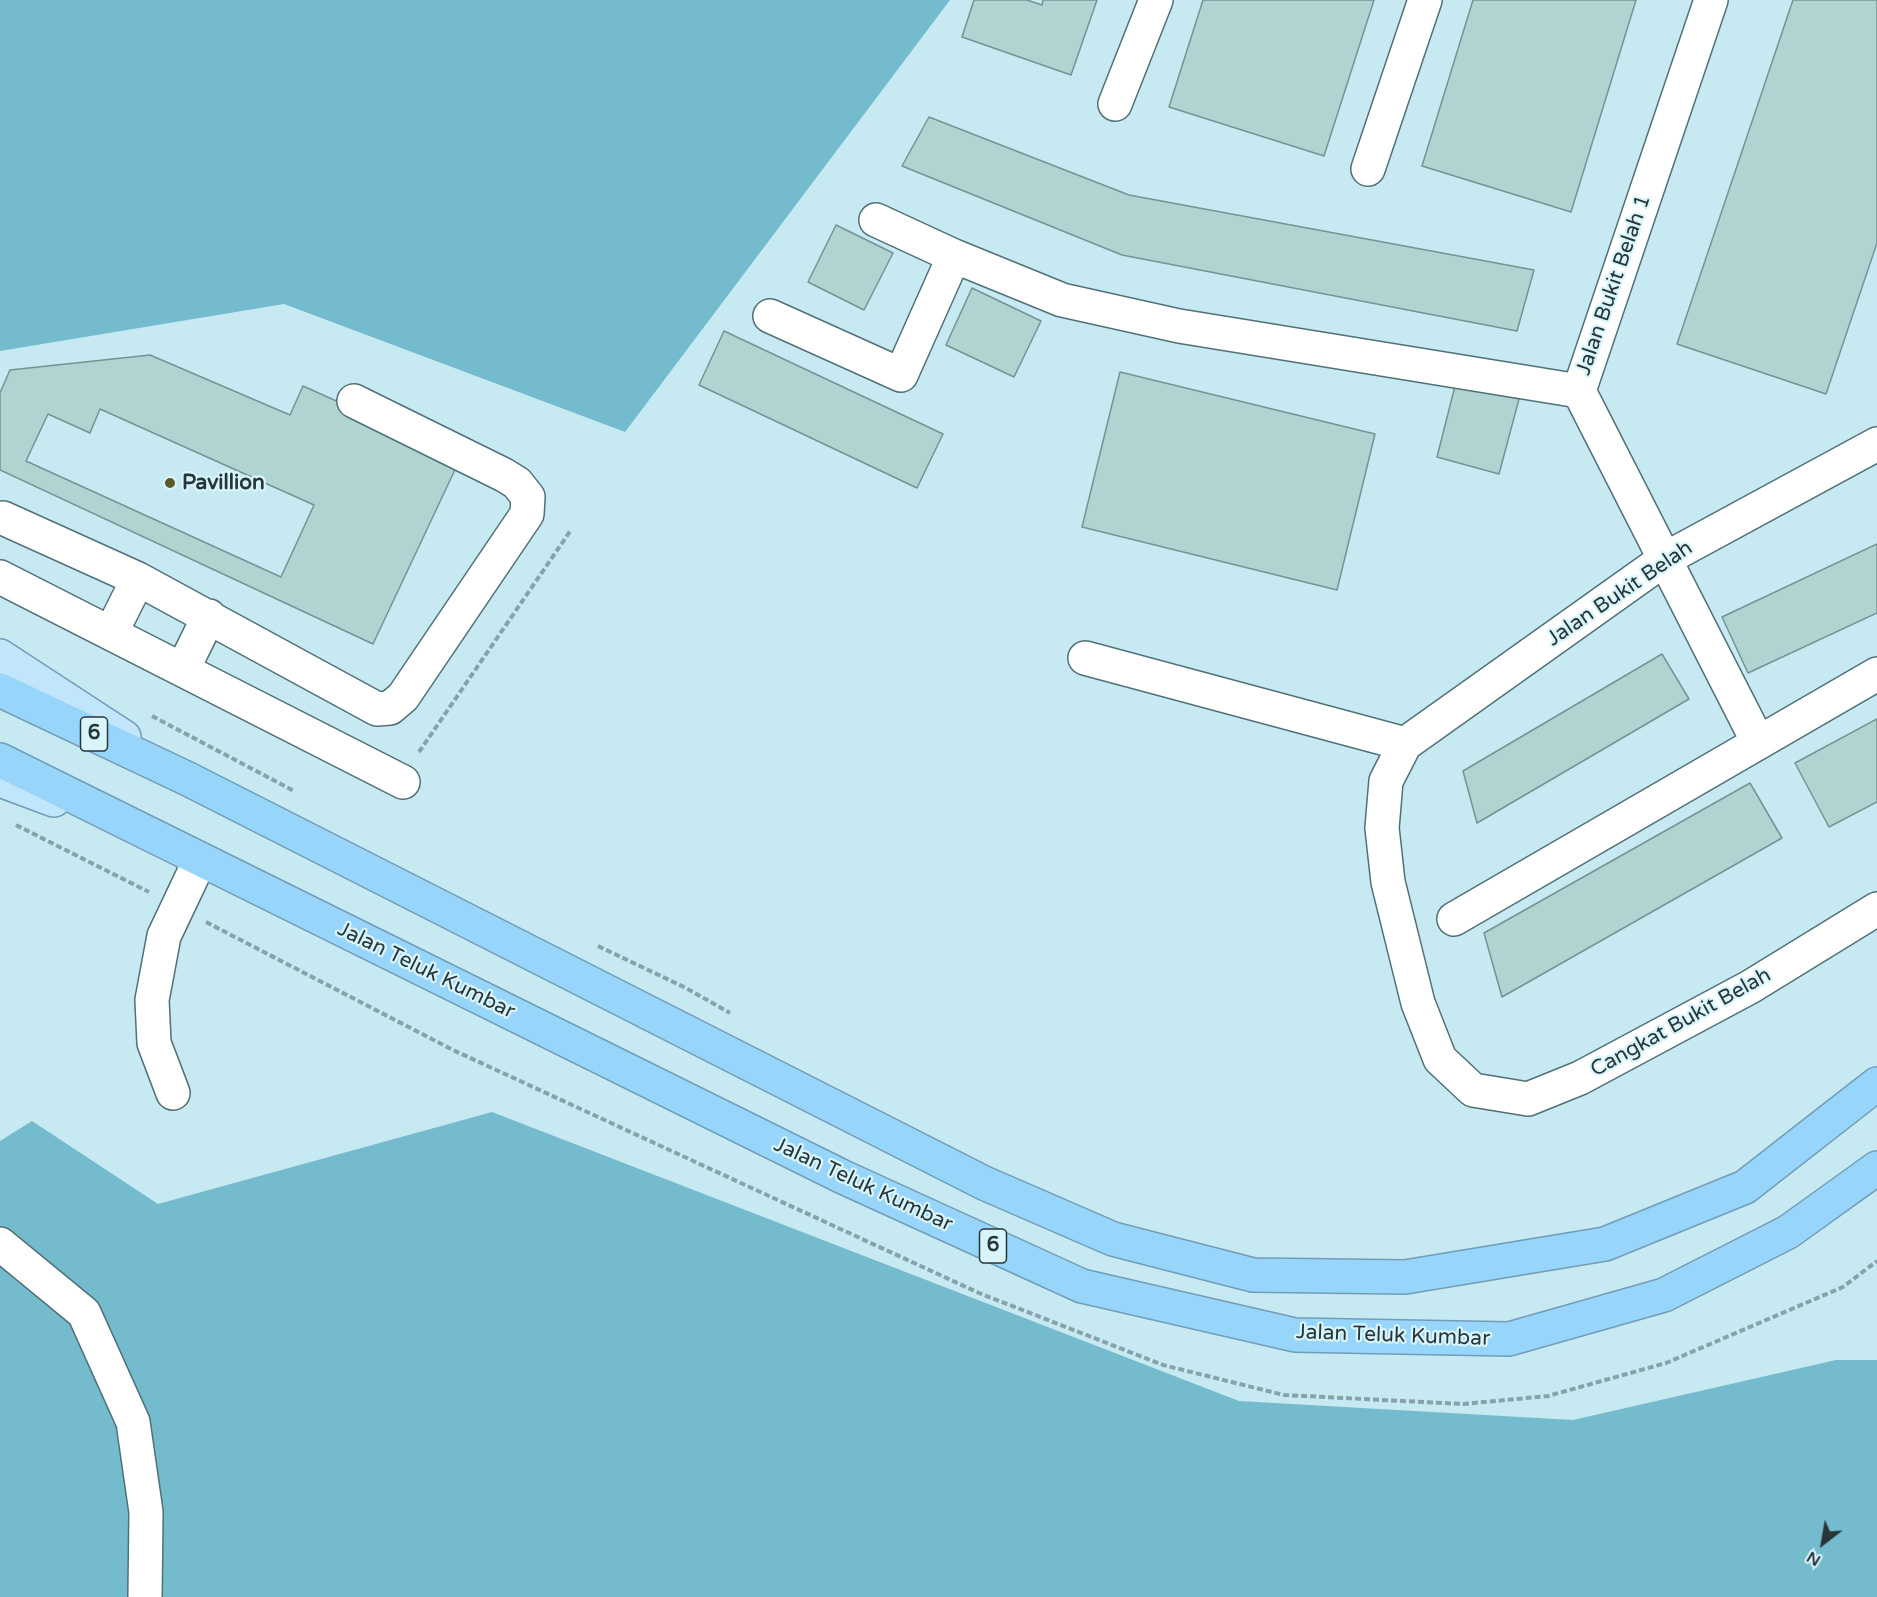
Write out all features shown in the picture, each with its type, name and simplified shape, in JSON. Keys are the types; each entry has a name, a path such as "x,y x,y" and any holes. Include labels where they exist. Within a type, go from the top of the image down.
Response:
{"highway":[{"name":"6","path":"0,690 188,779 984,1183 1113,1239 1253,1275 1405,1277 1605,1244 1745,1187 1877,1084"},
{"name":"Jalan Teluk Kumbar","path":"0,760 841,1176 1082,1286 1295,1335 1509,1339 1653,1298 1788,1232 1877,1168"}],"main road":[{"path":"0,656 188,779"},
{"name":"Jalan Teluk Kumbar","path":"0,780 149,834"}],"street":[{"path":"1115,104 1156,0"},
{"path":"1368,169 1425,0"},
{"name":"Jalan Bukit Belah 1","path":"1711,0 1579,391 1758,742"},
{"path":"876,220 954,256 1062,300 1179,326 1579,391"},
{"path":"770,316 901,375 954,256"},
{"path":"3,518 138,579 377,709 390,708 403,697 527,514 528,497 517,483 354,400"},
{"name":"Jalan Bukit Belah","path":"1405,744 1665,559 1877,444"},
{"path":"0,577 403,782"},
{"path":"111,633 138,579"},
{"path":"183,669 209,616"},
{"path":"1085,658 1405,744"},
{"path":"1454,919 1877,674"},
{"name":"Cangkat Bukit Belah","path":"1405,744 1386,781 1382,828 1388,882 1418,1003 1440,1059 1473,1090 1528,1100 1580,1078 1750,987 1877,909"},
{"path":"173,1093 154,1043 152,1000 164,936 201,860"},
{"path":"0,1244 84,1313 133,1422 146,1512 145,1597"}],"path":[{"path":"403,782 426,737 571,530"},
{"path":"143,711 299,794"},
{"path":"591,943 686,988 736,1016"}],"shaded area":[{"path":"0,0 950,0 625,432 284,304 0,351"},
{"path":"492,1112 1239,1401 1573,1420 1836,1360 1877,1360 1877,1597 0,1597 0,1141 32,1121 158,1204"}],"building":[{"path":"974,0 1027,0 1042,5 1043,0 1097,0 1071,75 962,37"},
{"path":"1203,0 1374,0 1324,156 1169,107"},
{"path":"1473,0 1636,0 1571,212 1422,166"},
{"path":"1793,0 1877,0 1877,243 1826,394 1677,344"},
{"path":"929,117 1129,195 1534,270 1517,331 1122,255 902,166"},
{"path":"836,225 893,253 864,310 808,282"},
{"path":"972,288 1041,321 1014,377 946,345"},
{"path":"724,331 943,434 917,488 699,385"},
{"path":"150,355 290,415 303,386 461,457 373,644 0,470 0,393 10,370"},
{"path":"1120,372 1375,434 1337,590 1082,527"},
{"path":"1456,382 1519,399 1499,474 1437,457"},
{"name":"Pavillion","path":"100,409 314,505 281,577 26,461 48,414 90,433"},
{"path":"1877,544 1877,613 1748,673 1722,617"},
{"path":"1662,654 1689,699 1477,823 1463,771"},
{"path":"1877,719 1877,802 1829,827 1795,763"},
{"path":"1750,783 1782,838 1502,997 1484,933"}],"place":[{"name":"Pavillion","path":"170,483"}]}
